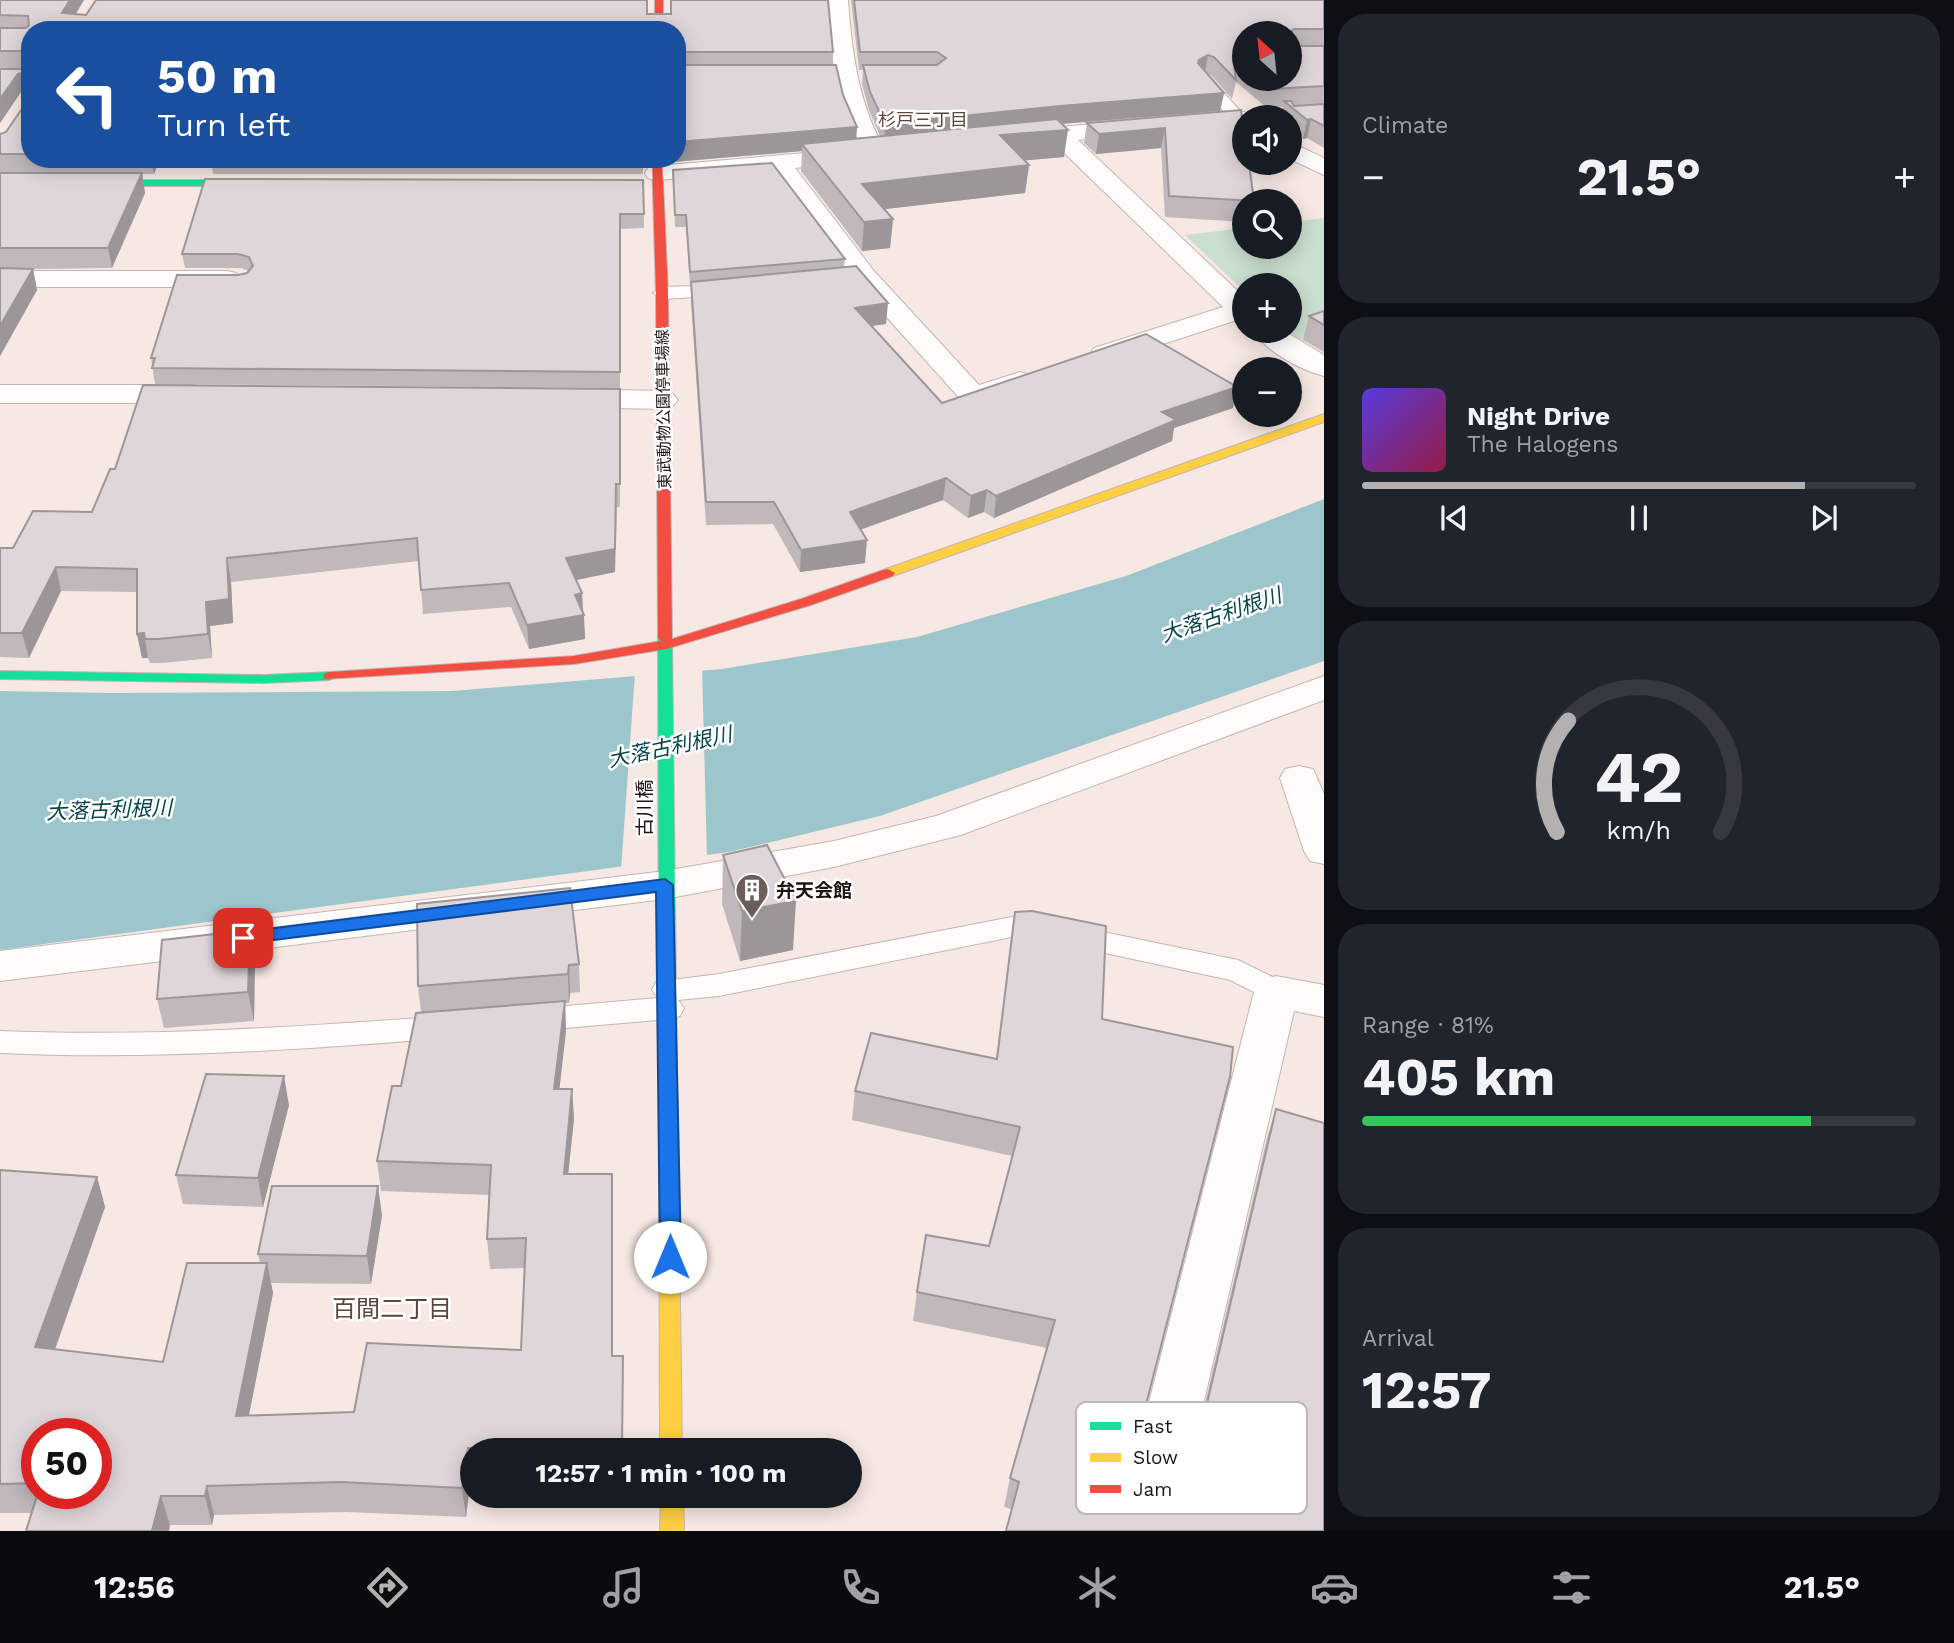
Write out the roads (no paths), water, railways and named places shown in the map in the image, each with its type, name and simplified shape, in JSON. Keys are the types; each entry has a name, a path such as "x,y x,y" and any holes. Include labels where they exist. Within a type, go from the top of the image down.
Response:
{"main road":[{"path":"659,0 659,21"},
{"name":"東武動物公園停車場線","path":"653,175 662,293 665,652"},
{"path":"0,183 265,183"},
{"path":"0,675 264,679 418,672 665,652 1324,418"},
{"name":"古川橋","path":"665,652 665,879"},
{"path":"665,879 671,1438"},
{"path":"672,1508 672,1531"}],"street":[{"path":"838,0 845,78 862,134 875,154"},
{"path":"1302,115 1324,113"},
{"path":"993,141 1232,121"},
{"path":"1058,134 1232,300"},
{"path":"653,175 901,151"},
{"path":"1302,156 1324,168"},
{"path":"780,164 865,276 973,396 1232,314"},
{"path":"0,279 240,279"},
{"path":"1282,343 1324,367"},
{"path":"0,394 216,394"},
{"path":"541,398 663,400"},
{"path":"0,966 163,948 834,853 947,826 1324,687"},
{"path":"1299,778 1324,851"},
{"path":"1176,1402 1276,992 1324,1001"}],"lane":[{"path":"1203,80 1232,109"},
{"path":"837,279 865,276"},
{"path":"662,293 740,289"},
{"path":"0,1042 97,1046 320,1037 487,1023 668,999 719,985 1022,926 1238,971 1276,992"}],"water":[{"name":"大落古利根川","path":"1324,499 1324,661 880,816 729,852 0,950 0,691 452,691 722,669 917,637 1126,576"}],"place":[{"name":"弁天会館","path":"752,920"}],"district":[{"name":"杉戸三丁目","path":"923,120"},
{"name":"百間二丁目","path":"392,1309"}]}
